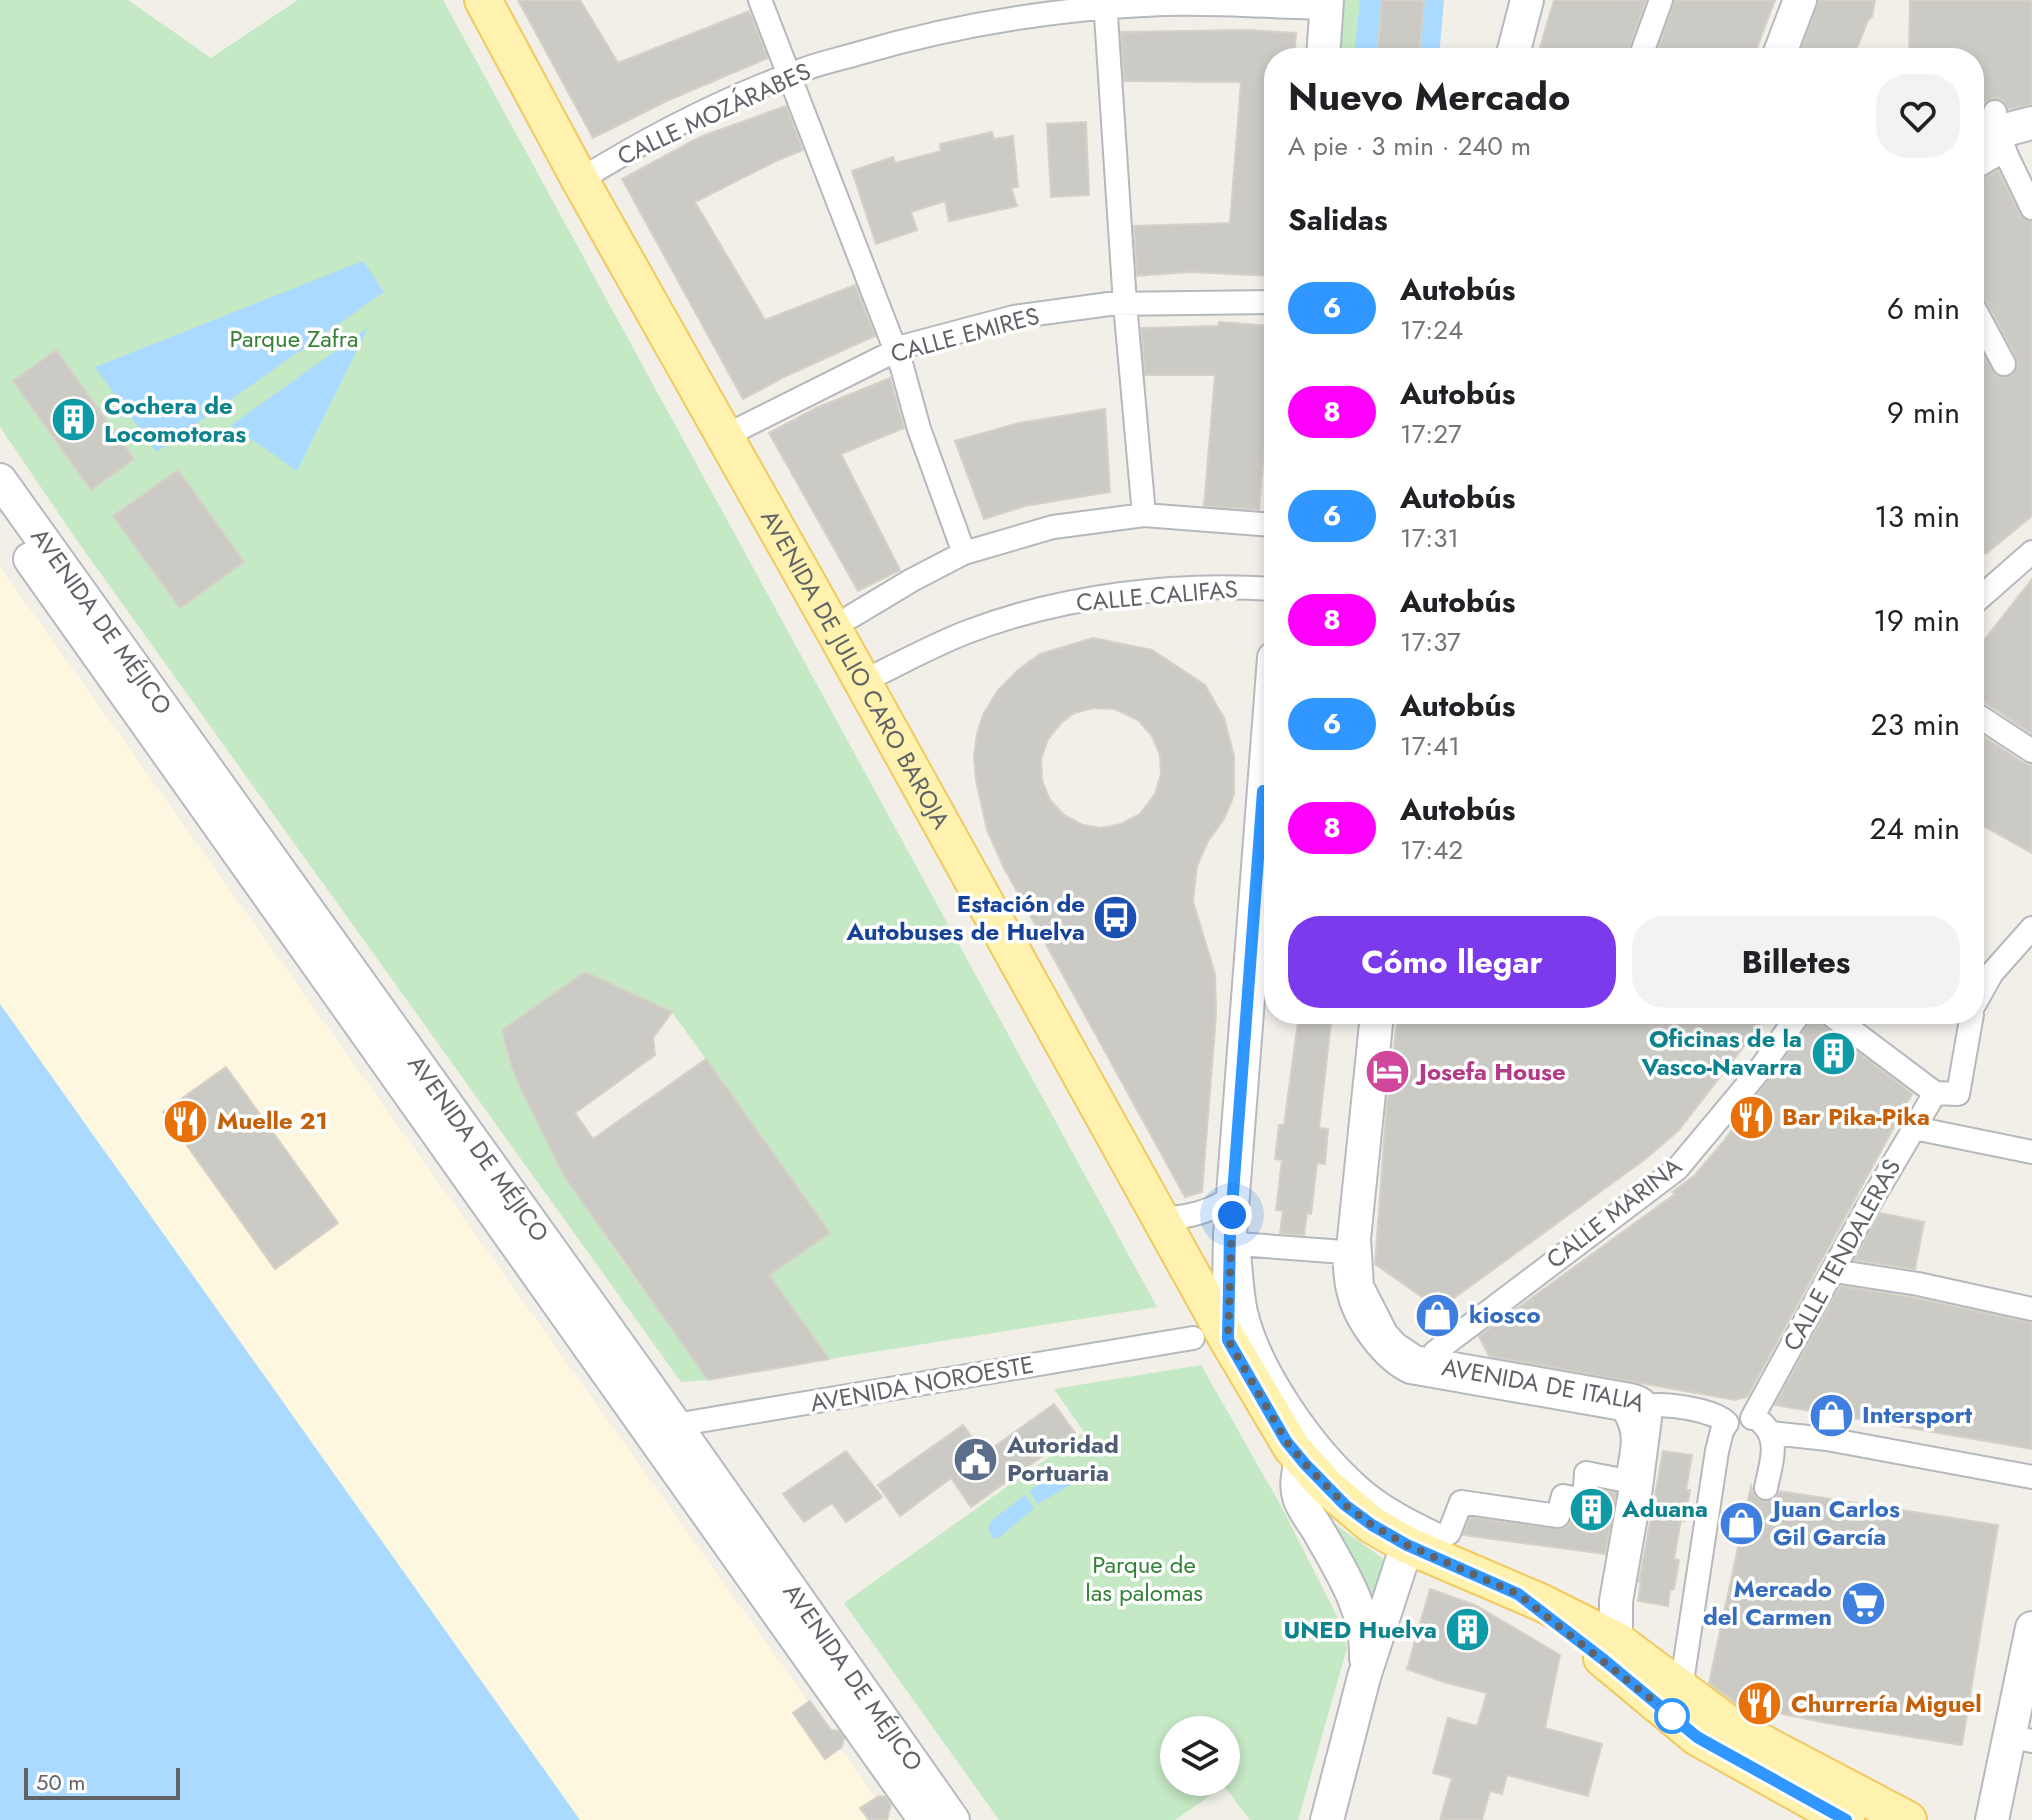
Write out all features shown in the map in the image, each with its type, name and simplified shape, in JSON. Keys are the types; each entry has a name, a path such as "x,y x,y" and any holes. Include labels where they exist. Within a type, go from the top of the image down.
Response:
{"main road":[{"name":"AVENIDA DE JULIO CARO BAROJA","path":"483,0 580,180 1161,1219 1211,1339 1286,1441 1345,1505 1407,1545 1518,1594 1599,1642"},
{"path":"1599,1642 1678,1686 1734,1728 1908,1820"},
{"path":"1599,1642 1697,1737 1846,1820"}],"street":[{"path":"760,0 895,350 919,429 964,553"},
{"path":"1515,48 1527,0"},
{"path":"1644,48 1661,0"},
{"path":"1782,48 1800,0"},
{"name":"CALLE MOZÁRABES","path":"580,180 617,157 715,107 789,76 898,42 999,20 1105,4 1327,4"},
{"path":"1105,4 1125,304 1144,515"},
{"path":"1324,48 1327,4"},
{"path":"2032,123 1992,133 2032,208"},
{"name":"CALLE EMIRES","path":"723,437 895,350 1014,317 1125,304 1264,302"},
{"path":"1984,327 2004,364"},
{"name":"AVENIDA DE MÉJICO","path":"0,480 666,1432 925,1820"},
{"path":"852,616 964,553 1053,527 1144,515 1264,524"},
{"name":"AVENIDA DE MÉJICO","path":"0,517 364,1033 666,1432 953,1820"},
{"path":"1984,594 2032,552"},
{"name":"CALLE CALIFAS","path":"862,682 968,632 1075,601 1184,590 1264,589"},
{"path":"1984,720 2032,751"},
{"path":"1211,1339 1233,1196 1264,789"},
{"path":"1984,987 1992,973 2032,928"},
{"name":"AVENIDA DE ITALIA","path":"1376,1024 1354,1239 1357,1287 1382,1336 1393,1348 1426,1366 1630,1400 1644,1407 1659,1404 1712,1414 1727,1423"},
{"name":"CALLE MARINA","path":"1435,1352 1677,1169 1758,1072 1792,1024"},
{"path":"1843,1024 1935,1093 1958,1094 1970,1024"},
{"name":"CALLE TENDALERAS","path":"1752,1418 1867,1208 1935,1093"},
{"path":"1914,1128 2032,1152"},
{"path":"1161,1219 1205,1211 1233,1196"},
{"path":"1238,1244 1344,1252 1348,1292 1361,1323 1401,1368 1425,1375 1622,1409 1632,1422 1633,1434 1627,1481 1586,1473 1584,1500 1563,1496 1558,1516 1461,1502 1449,1533 1442,1537 1408,1521 1359,1488 1304,1426 1260,1355 1246,1311 1238,1244"},
{"path":"1834,1271 1918,1284 2032,1309"},
{"name":"AVENIDA NOROESTE","path":"666,1432 1049,1363 1211,1339"},
{"path":"1599,1642 1616,1601 1636,1487 1644,1407"},
{"path":"1678,1686 1685,1662 1719,1441 1727,1423 1752,1418 1760,1421 1771,1433 1773,1453 1766,1488"},
{"path":"1771,1433 1827,1439 2032,1477"},
{"path":"1301,1459 1297,1479 1299,1497 1346,1581 1361,1616 1366,1646 1364,1677"},
{"path":"1327,1820 1364,1677 1407,1545"},
{"path":"1992,1820 2021,1739 2032,1628"}],"shaded area":[{"path":"0,567 891,1820 580,1820 0,1004"}],"green space":[{"name":"Parque Zafra","path":"0,0 128,0 211,58 298,0 443,0 1157,1307 829,1359 769,1275 830,1232 672,1012 585,972 514,1068 532,1110 576,1191 708,1380 681,1382 78,542 0,427"},
{"path":"1343,0 1362,0 1359,48 1339,48"},
{"name":"Parque de las palomas","path":"1201,1365 1281,1506 1339,1620 1347,1648 1298,1820 1250,1820 1232,1796 1240,1796 1240,1716 1160,1716 1160,1796 1210,1796 1175,1820 999,1820 844,1603 1084,1432 1054,1389"},
{"path":"1318,1512 1388,1562 1372,1625"}],"water":[{"path":"1360,0 1382,0 1379,48 1355,48"},
{"path":"1423,0 1444,0 1440,48 1420,48"},
{"path":"363,261 384,292 156,452 95,367"},
{"path":"368,328 297,471 231,425"},
{"path":"0,1004 580,1820 0,1820"},
{"path":"1069,1466 1079,1470 1081,1476 1077,1481 1038,1504 1029,1491"},
{"path":"1025,1495 1034,1508 994,1539 988,1529 991,1521"}],"building":[{"path":"518,0 580,0 618,63 749,11 768,58 669,100 593,138"},
{"path":"1382,0 1424,0 1420,48 1378,48"},
{"path":"1554,0 1646,0 1629,48 1540,48"},
{"path":"1675,0 1775,0 1757,48 1658,48"},
{"path":"1819,0 1875,0 1872,17 1857,48 1802,48"},
{"path":"1910,0 2032,0 2032,105 2008,109 2003,100 1994,98 1984,103 1984,48 1909,48"},
{"path":"1246,30 1296,33 1295,48 1264,48 1264,276 1190,272 1137,276 1134,226 1230,223 1241,82 1124,81 1121,32"},
{"path":"786,106 803,150 695,202 765,320 855,285 875,336 743,399 622,179 700,137"},
{"path":"1086,122 1089,195 1051,197 1047,124"},
{"path":"992,132 994,139 1013,136 1018,187 1011,188 1017,206 949,221 945,201 911,212 917,230 876,244 852,171 893,157 895,163 941,151 940,144"},
{"path":"1998,170 2020,215 2032,222 2032,516 1986,554 1984,355 1996,375 2010,377 2018,365 1984,300 1984,177"},
{"path":"1219,322 1264,325 1264,449 1259,510 1204,506 1215,375 1145,375 1141,328 1218,326"},
{"name":"Cochera de Locomotoras","path":"56,350 134,459 91,490 13,381"},
{"path":"890,378 904,428 841,454 900,570 858,591 769,433 816,408"},
{"path":"1105,409 1110,492 1025,506 984,519 955,441 1019,423"},
{"path":"178,470 244,562 180,608 113,516"},
{"path":"2032,579 2032,734 1984,702 1984,640"},
{"name":"Estación de Autobuses de Huelva","path":"1093,638 1152,650 1205,685 1224,718 1234,756 1234,795 1197,866 1193,901 1215,974 1216,1015 1202,1192 1185,1197 1003,866 987,830 976,780 974,757 977,734 983,715 998,690 1040,654","holes":["1094,708 1115,709 1138,720 1152,736 1160,755 1161,774 1155,794 1140,814 1121,824 1101,828 1083,825 1064,815 1050,800 1042,780 1041,759 1048,739 1074,713"]},
{"path":"1984,737 2032,765 2032,853 1984,827"},
{"path":"585,972 672,1012 653,1038 655,1055 575,1113 593,1139 706,1059 830,1233 769,1275 829,1359 708,1380 564,1176 512,1068 502,1030"},
{"path":"1298,1024 1331,1024 1319,1128 1328,1129 1325,1164 1317,1163 1311,1214 1307,1213 1304,1235 1280,1233 1283,1211 1276,1210 1282,1160 1275,1159 1279,1125 1284,1125"},
{"path":"1397,1024 1759,1024 1763,1028 1752,1044 1748,1041 1678,1131 1644,1160 1439,1309 1375,1264 1387,1100"},
{"path":"1809,1024 1822,1024 1912,1094 1747,1397 1735,1400 1489,1356 1479,1336 1675,1194 1672,1192 1694,1176 1723,1142"},
{"path":"226,1067 338,1223 275,1269 163,1112"},
{"path":"1880,1213 1924,1222 1915,1269 1854,1260"},
{"path":"1840,1286 1910,1297 2032,1323 2032,1449 1775,1405"},
{"name":"Autoridad Portuaria","path":"1054,1404 1075,1433 971,1507 951,1478 900,1516 878,1485 963,1425 984,1454"},
{"path":"846,1451 882,1497 846,1522 832,1503 804,1522 783,1494"},
{"path":"1663,1451 1692,1455 1685,1521 1681,1520 1674,1559 1679,1560 1668,1606 1638,1601"},
{"path":"1751,1486 1756,1498 1764,1502 1776,1498 1780,1491 1998,1525 1962,1745 1739,1705 1709,1683"},
{"path":"1599,1490 1616,1493 1605,1554 1463,1535 1470,1517 1562,1529 1569,1525 1573,1512 1588,1513 1595,1509"},
{"path":"1430,1589 1475,1605 1560,1655 1545,1728 1602,1744 1588,1796 1507,1775 1502,1794 1490,1791 1482,1820 1440,1820 1452,1778 1433,1773 1448,1718 1477,1726 1487,1693 1407,1669"},
{"path":"810,1701 831,1730 839,1731 844,1738 842,1747 825,1759 793,1713"},
{"path":"879,1796 885,1797 891,1805 887,1820 869,1820 860,1808"}],"bus line":[{"name":"6","path":"1264,791 1264,810"},
{"name":"6","path":"1264,810 1230,1234 1228,1340 1286,1441 1345,1505 1372,1525 1407,1545 1518,1594 1697,1737 1846,1820"}],"place":[{"name":"Cochera de Locomotoras","path":"73,420"},
{"name":"Estación de Autobuses de Huelva","path":"1116,918"},
{"name":"Oficinas de la Vasco-Navarra","path":"1833,1053"},
{"name":"Josefa House","path":"1388,1072"},
{"name":"Bar Pika-Pika","path":"1751,1117"},
{"name":"Muelle 21","path":"186,1121"},
{"name":"kiosco","path":"1438,1315"},
{"name":"Intersport","path":"1831,1415"},
{"name":"Autoridad Portuaria","path":"976,1459"},
{"name":"Aduana","path":"1591,1509"},
{"name":"Juan Carlos Gil García","path":"1742,1523"},
{"name":"Mercado del Carmen","path":"1863,1603"},
{"name":"UNED Huelva","path":"1468,1630"},
{"name":"Churrería Miguel","path":"1760,1704"}],"route":[{"path":"1232,1215 1228,1340 1286,1441 1305,1464 1345,1505 1372,1525 1407,1545 1518,1594 1679,1721 1672,1716"}]}
